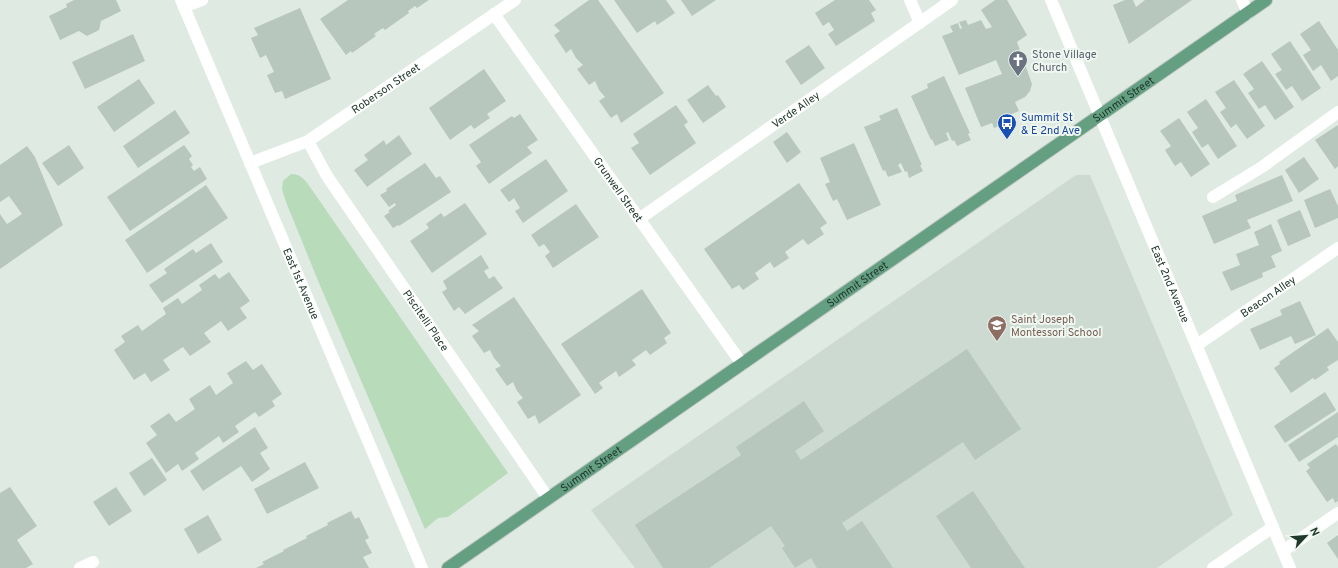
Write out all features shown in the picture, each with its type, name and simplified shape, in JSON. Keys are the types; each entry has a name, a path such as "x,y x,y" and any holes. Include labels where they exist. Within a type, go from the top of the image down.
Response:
{"main road":[{"name":"Summit Street","path":"448,568 1266,0"}],"street":[{"path":"182,3 202,0"},
{"name":"Roberson Street","path":"250,163 308,141 515,0"},
{"path":"910,0 920,23"},
{"name":"Verde Alley","path":"639,219 952,0"},
{"name":"East 2nd Avenue","path":"1051,0 1290,568"},
{"path":"1242,0 1248,13"},
{"name":"East 1st Avenue","path":"182,3 422,568"},
{"name":"Grunwell Street","path":"494,14 742,364"},
{"path":"1213,197 1262,167 1338,112"},
{"name":"Piscitelli Place","path":"308,141 327,176 548,498"},
{"name":"Beacon Alley","path":"1197,345 1338,248"},
{"path":"1283,551 1338,513"},
{"path":"1212,568 1273,527"},
{"path":"80,568 93,562"}],"shaded area":[{"name":"Saint Joseph Montessori School","path":"1076,175 1090,175 1233,515 1157,568 635,568 591,510"}],"green space":[{"path":"291,174 300,176 308,184 508,473 448,517 438,518 425,529 319,283 286,202 282,189 283,181"}],"building":[{"path":"74,0 116,0 121,11 101,21 99,30 87,36 79,31 60,40 49,16 67,7 66,4"},
{"path":"348,0 429,0 417,8 415,6 408,11 409,13 385,30 383,28 374,34 376,36 352,53 351,51 346,55 320,19"},
{"path":"589,0 598,0 664,93 621,123 617,114 611,118 599,101 605,97 599,90 595,81 589,85 577,69 583,65 576,58 571,49 566,53 554,35 560,31 554,25"},
{"path":"614,0 666,0 675,13 657,25 655,21 637,33"},
{"path":"681,0 716,0 692,16"},
{"path":"835,0 869,0 876,10 871,13 875,21 836,46 828,34 834,30 829,22 823,26 815,13"},
{"path":"995,0 1007,0 1027,35 1017,42 1032,84 1030,91 1025,97 1015,102 1019,111 1007,116 1009,121 1002,124 1000,119 1001,125 994,128 992,123 981,127 965,88 1002,74 996,60 959,75 942,36 953,32 950,26 958,23 960,29 962,28 959,22 966,20 968,25 981,20 986,29 992,27 981,10"},
{"path":"1125,0 1133,0 1136,7 1145,0 1192,0 1129,44 1113,5"},
{"path":"300,8 331,79 285,99 282,91 275,93 267,75 274,72 266,55 260,58 251,38 258,35 254,28"},
{"path":"1319,21 1338,50 1338,76 1331,81 1321,65 1313,71 1303,55 1311,50 1300,34"},
{"path":"133,34 145,61 85,89 72,62"},
{"path":"1290,41 1321,88 1302,101 1292,86 1286,90 1275,74 1282,70 1271,54"},
{"path":"809,45 825,68 801,85 785,61"},
{"path":"1262,61 1294,107 1275,120 1265,105 1259,109 1248,93 1254,89 1243,74"},
{"path":"484,69 506,101 487,114 490,118 474,129 471,125 450,140 429,108"},
{"path":"944,76 970,133 968,134 971,140 957,146 954,140 952,141 948,132 946,133 949,140 935,146 911,96 928,88 927,84"},
{"path":"139,79 155,103 114,132 97,107"},
{"path":"1234,80 1265,126 1247,139 1236,124 1231,128 1220,112 1226,108 1215,92"},
{"path":"708,85 716,96 718,95 726,107 703,123 687,100"},
{"path":"1206,99 1237,146 1218,159 1208,144 1202,148 1192,132 1198,128 1187,112"},
{"path":"676,105 688,122 684,125 696,143 650,175 631,148 639,143 633,134"},
{"path":"897,108 922,165 920,165 923,171 909,178 907,171 905,172 901,163 898,165 902,172 888,177 885,170 883,171 864,127 881,120 879,116"},
{"path":"175,110 190,133 138,168 123,146"},
{"path":"520,114 538,140 527,147 532,153 489,184 476,166 481,162 469,145 512,116 514,118"},
{"path":"1179,118 1210,164 1191,177 1181,162 1175,166 1165,150 1171,146 1160,131"},
{"path":"1338,125 1338,166 1335,169 1315,140"},
{"path":"787,132 801,152 787,163 773,142"},
{"path":"399,135 412,154 367,187 354,170 368,160 364,155 384,140 386,145"},
{"path":"854,143 881,205 847,220 837,199 833,201 825,184 830,182 820,158"},
{"path":"69,145 84,168 58,186 42,163"},
{"path":"184,145 192,156 189,159 193,165 191,167 194,171 200,167 207,179 130,231 107,197"},
{"path":"27,146 35,157 63,225 0,269 0,214 7,224 22,214 9,196 0,202 0,165"},
{"path":"1304,157 1319,179 1299,193 1285,170"},
{"path":"546,159 568,191 523,223 515,211 520,208 514,198 509,202 500,190"},
{"path":"425,163 436,178 440,176 451,192 399,226 398,225 393,228 384,216 396,205 395,203 389,207 380,195 387,191 386,189"},
{"path":"1282,175 1293,201 1247,220 1251,228 1214,244 1202,216 1237,201 1235,195"},
{"path":"799,183 827,223 820,228 824,234 808,245 803,239 785,252 789,258 774,268 770,262 755,273 759,279 743,290 739,285 732,289 704,249"},
{"path":"206,185 228,218 147,273 125,240"},
{"path":"1330,189 1338,206 1338,218 1315,228 1304,200"},
{"path":"465,203 487,234 432,273 410,241 429,228 426,224 441,213 444,217"},
{"path":"576,204 599,237 553,268 545,256 550,252 544,244 539,247 531,235"},
{"path":"1300,210 1311,236 1288,246 1277,220"},
{"path":"1271,224 1282,251 1271,256 1276,267 1262,273 1263,277 1231,291 1222,272 1240,265 1236,254 1259,245 1254,232"},
{"path":"211,243 223,262 162,303 149,285 167,273 164,269 193,249 196,253"},
{"path":"481,255 489,268 484,271 489,279 494,276 503,288 465,314 459,307 454,311 442,292 447,289 443,281"},
{"path":"229,272 250,301 240,308 247,318 228,331 221,321 204,333 211,342 190,356 183,347 163,360 170,370 151,382 145,373 134,380 114,350 125,342 121,336 138,325 142,331 166,314 163,308 178,298 182,304 202,290 199,285 215,274 219,279"},
{"path":"642,289 671,333 664,338 667,343 650,355 646,350 632,360 636,365 619,377 616,371 599,383 603,388 595,394 561,344"},
{"path":"514,297 581,395 539,424 535,415 528,419 517,402 523,398 517,391 513,382 507,386 495,369 501,366 494,358 490,350 484,353 472,336 479,331 472,325"},
{"path":"1300,301 1316,335 1295,344 1291,336 1260,350 1250,329 1282,315 1280,310"},
{"path":"1328,328 1338,342 1338,360 1327,367 1329,370 1315,380 1313,378 1291,393 1274,368 1280,364 1279,362"},
{"path":"967,349 1021,429 975,460 963,442 842,523 847,531 862,521 893,568 817,568 811,558 795,568 782,548 785,546 771,526 709,568 663,568 635,525 741,455 736,447 804,401 824,431 795,451 801,460"},
{"path":"246,361 253,370 262,364 282,394 272,401 275,406 259,417 255,412 235,426 239,432 223,443 219,436 195,453 199,459 182,471 178,464 166,473 146,443 157,435 150,426 169,413 176,422 195,409 189,399 210,385 216,395 233,383 227,373"},
{"path":"1325,392 1336,410 1285,443 1274,426"},
{"path":"1338,412 1338,437 1299,462 1288,445"},
{"path":"255,427 268,448 260,453 270,469 252,482 241,466 203,491 190,471"},
{"path":"1336,444 1338,447 1338,501 1335,503 1333,498 1327,502 1306,471 1310,468 1307,464"},
{"path":"152,458 167,480 144,496 129,473"},
{"path":"305,462 319,488 267,514 254,489"},
{"path":"10,487 37,526 17,540 33,564 26,568 0,568 0,493"},
{"path":"116,487 132,511 109,526 93,502"},
{"path":"973,491 1025,568 971,568 936,516"},
{"path":"351,511 355,519 359,517 369,538 365,540 372,553 363,557 369,568 256,568 264,564 262,562 328,525 327,523"},
{"path":"208,515 222,540 198,554 184,529"},
{"path":"1338,535 1338,559 1327,543"}],"place":[{"name":"Stone Village Church","path":"1018,77"},
{"name":"Summit St & E 2nd Ave","path":"1007,140"},
{"name":"Saint Joseph Montessori School","path":"997,342"}]}
